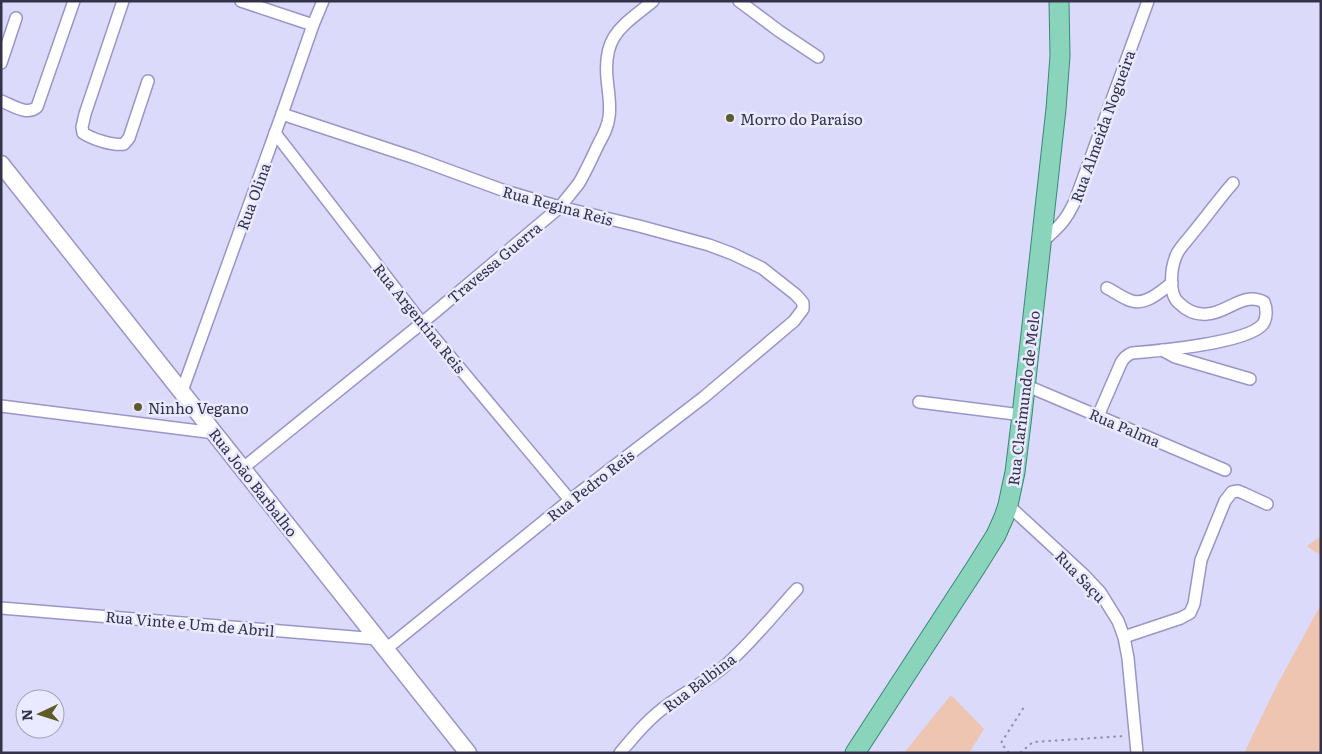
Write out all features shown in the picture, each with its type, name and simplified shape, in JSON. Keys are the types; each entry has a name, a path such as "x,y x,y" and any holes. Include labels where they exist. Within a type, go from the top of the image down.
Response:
{"main road":[{"name":"Rua Clarimundo de Melo","path":"855,753 996,535 1008,505 1015,472 1022,415 1056,109 1060,56 1059,1"}],"street":[{"path":"1,101 28,111 37,107 74,1"},
{"path":"123,1 82,127 83,133 112,144 124,144 129,138 148,81"},
{"path":"240,1 313,25"},
{"name":"Rua Olina","path":"182,391 313,25 324,1"},
{"name":"Travessa Guerra","path":"243,468 560,207 578,184 606,130 610,109 606,61 612,40 620,28 654,1"},
{"path":"739,1 779,31 818,56"},
{"name":"Rua Almeida Nogueira","path":"1042,242 1060,226 1069,215 1075,202 1148,1"},
{"path":"1,63 16,18"},
{"name":"Rua Regina Reis","path":"282,114 415,158 505,191 709,245 748,260 762,268 795,294 803,303 803,309 794,321"},
{"name":"Rua Argentina Reis","path":"275,133 422,322 570,500"},
{"name":"Rua João Barbalho","path":"1,164 468,753"},
{"path":"1098,416 1124,358 1132,353 1210,344 1247,334 1258,329 1263,324 1267,308 1264,302 1253,298 1246,299 1217,313 1205,315 1194,313 1185,309 1176,301 1172,283 1172,270 1176,254 1233,183"},
{"path":"1108,288 1134,302 1140,302 1150,298 1172,283"},
{"name":"Rua Pedro Reis","path":"382,644 704,396 794,321"},
{"path":"1162,350 1175,357 1250,379"},
{"name":"Rua Palma","path":"1025,385 1225,470"},
{"path":"919,402 1022,415"},
{"path":"1,406 215,433"},
{"path":"1124,637 1181,618 1190,613 1194,604 1201,560 1225,502 1232,492 1243,492 1267,504"},
{"name":"Rua Saçu","path":"1008,505 1084,575 1100,592 1118,621 1124,637 1128,658 1137,753"},
{"name":"Rua Balbina","path":"620,753 642,726 668,704 727,664 797,589"},
{"name":"Rua Vinte e Um de Abril","path":"1,608 155,620 382,644"}],"path":[{"path":"1010,753 1002,743 1024,707"},
{"path":"1020,753 1033,742 1135,735"}],"shaded area":[{"path":"1321,536 1321,556 1307,546"},
{"path":"1321,604 1321,753 1244,753 1276,687"},
{"path":"951,695 984,729 969,753 904,753"}],"place":[{"name":"Morro do Paraíso","path":"730,118"},
{"name":"Ninho Vegano","path":"138,407"}]}
